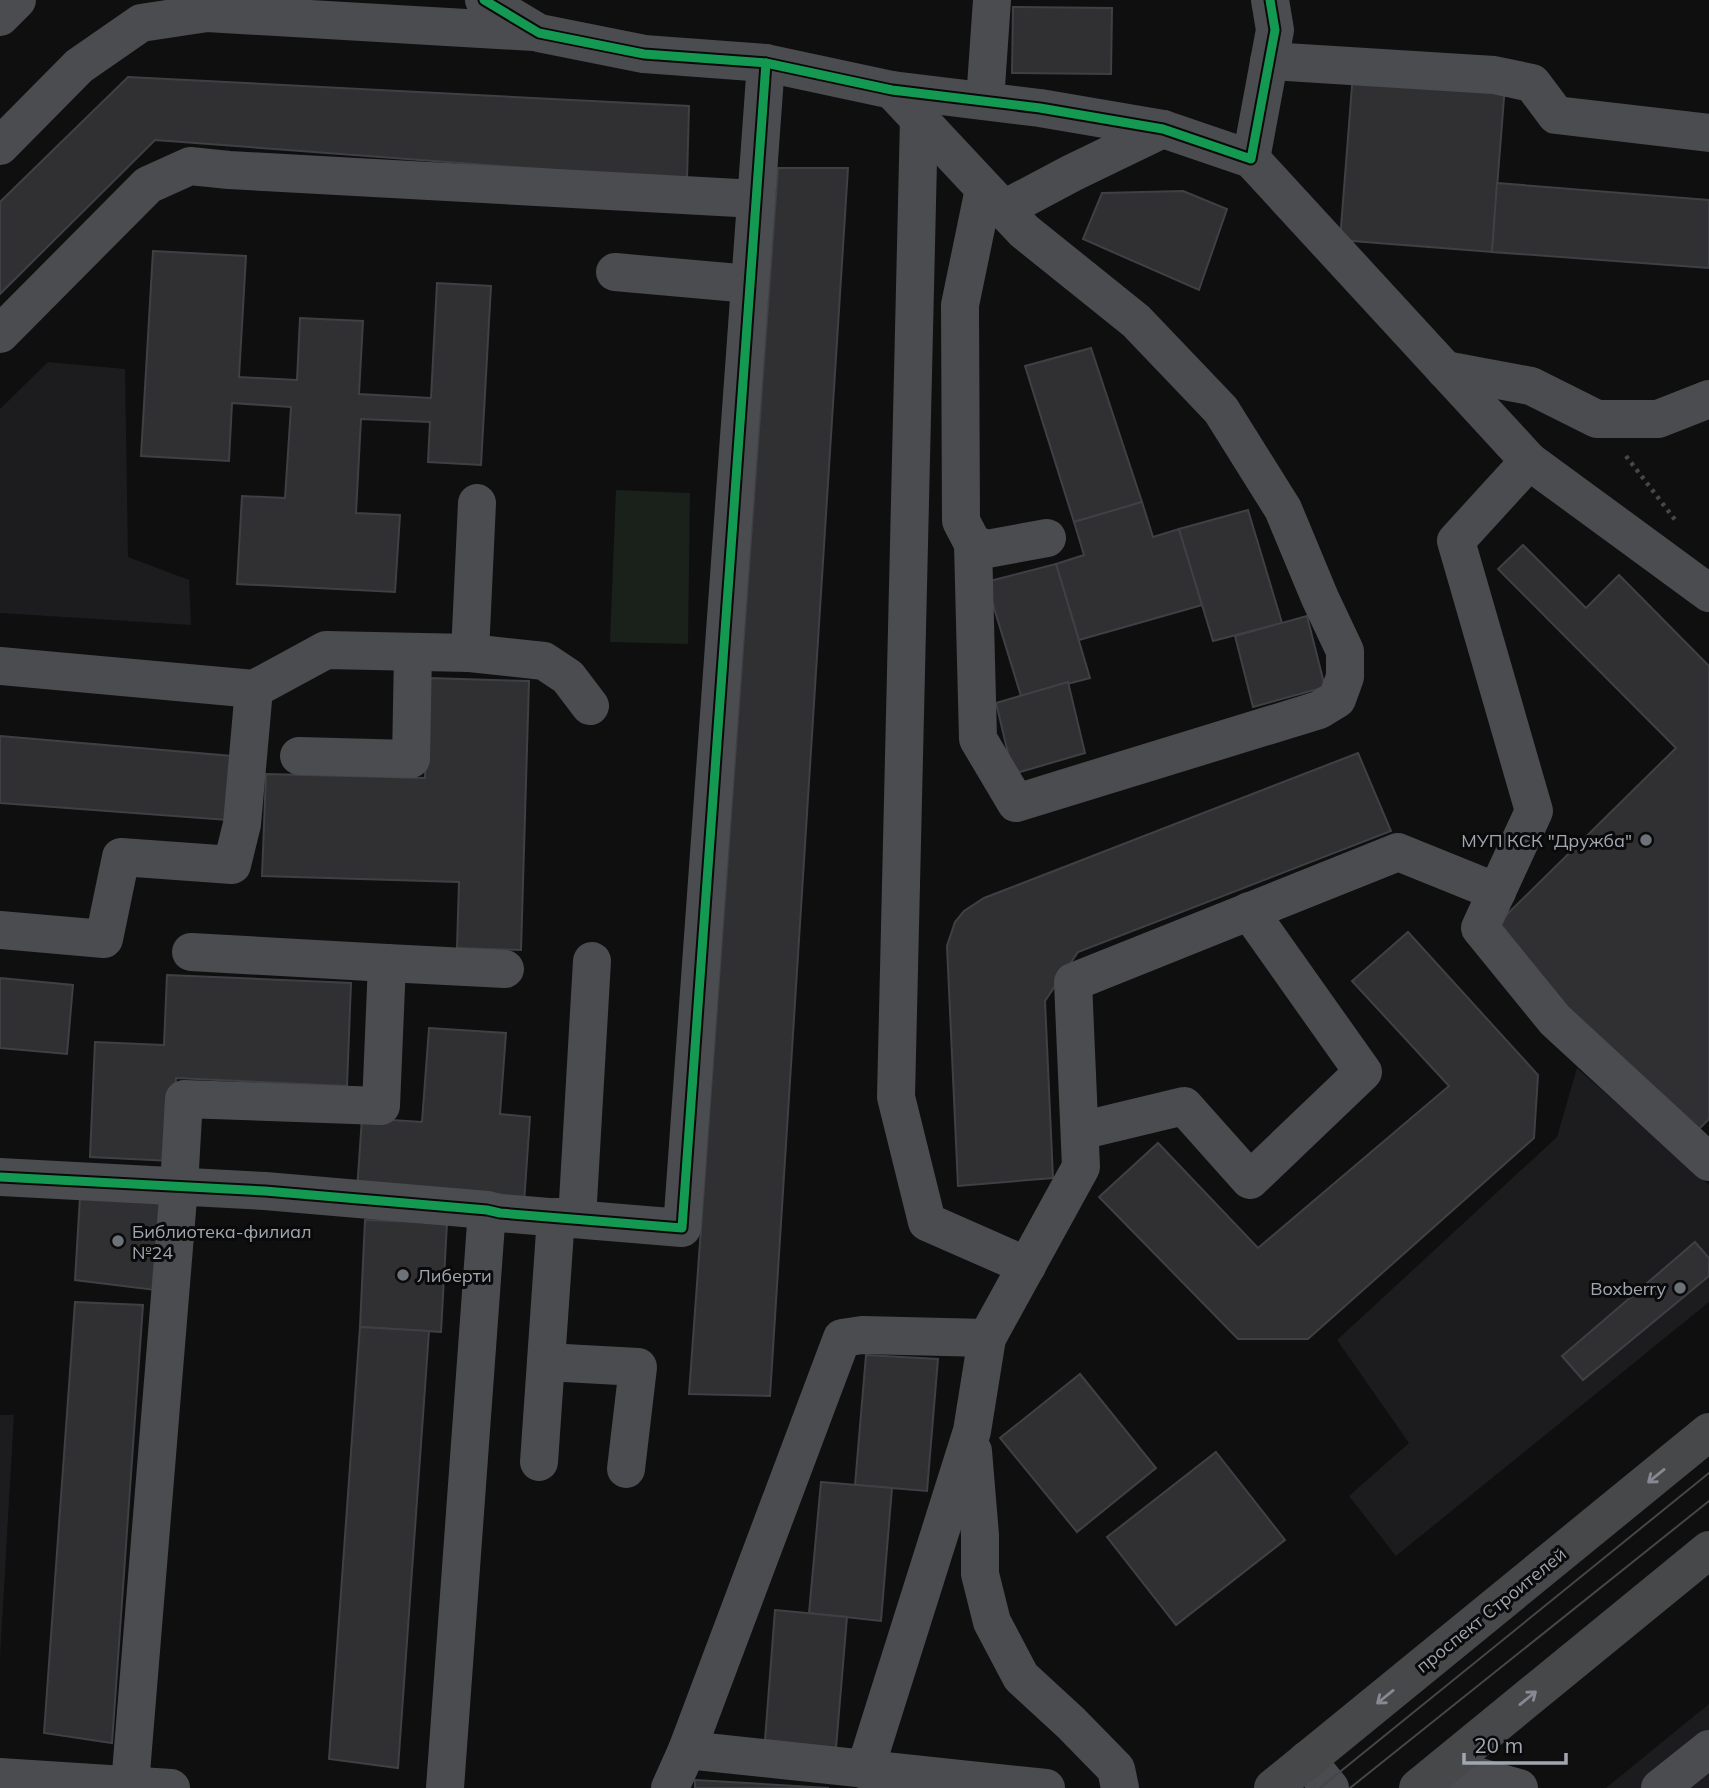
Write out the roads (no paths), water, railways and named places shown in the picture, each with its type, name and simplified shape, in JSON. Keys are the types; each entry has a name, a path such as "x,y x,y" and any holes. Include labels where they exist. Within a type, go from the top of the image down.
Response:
{"main road":[{"name":"проспект Строителей","path":"1273,1788 1319,1774 1709,1432"},
{"path":"1431,1777 1709,1550"}],"street":[{"path":"0,17 17,0"},
{"path":"484,0 539,33"},
{"path":"985,101 992,0"},
{"path":"1251,159 1275,30 1270,0"},
{"path":"0,146 79,66 141,23 207,13 539,33 644,54 766,63 892,90 1040,108 1163,129 1251,159 1529,461 1709,593"},
{"path":"1269,61 1494,75 1532,83 1556,115 1709,133"},
{"path":"0,1177 179,1186 682,1228 766,63"},
{"path":"892,90 1024,231 1136,321 1221,410 1283,509 1345,651 1345,677 1337,699 1319,709 1016,803 978,739 973,544 961,521 960,304 994,199"},
{"path":"919,118 896,1097 927,1222 1027,1266"},
{"path":"994,199 1072,173 1163,129"},
{"path":"0,334 148,185 190,166 756,199"},
{"path":"615,272 750,284"},
{"path":"1445,370 1531,386 1597,419 1658,419 1709,399"},
{"path":"1529,461 1456,541 1534,811 1480,928 1555,1020 1709,1162"},
{"path":"470,653 477,503"},
{"path":"973,544 987,549 1047,538"},
{"path":"0,666 254,689 326,650 470,653 544,661 568,677 590,706"},
{"path":"299,756 411,759 413,652"},
{"path":"0,930 104,939 121,857 232,864 242,824 254,689"},
{"path":"865,1770 972,1431 987,1338 1082,1167 1073,982 1398,852 1497,892"},
{"path":"1080,1131 1184,1106 1250,1180 1363,1072 1249,911"},
{"path":"191,952 505,969"},
{"path":"539,1462 546,1362 567,1218 592,961"},
{"path":"130,1786 184,1099 381,1106 387,963"},
{"path":"445,1788 487,1210"},
{"path":"670,1788 687,1751 842,1338 862,1335 987,1338"},
{"path":"546,1362 638,1367 626,1469"},
{"path":"972,1431 981,1574 992,1622 1021,1677 1116,1769 1120,1788"},
{"path":"1667,1785 1709,1749"},
{"path":"687,1751 1046,1788"},
{"path":"0,1777 171,1788"},
{"path":"1431,1777 1519,1788"}],"tram line":[{"path":"1320,1788 1709,1473"},
{"path":"1350,1788 1709,1501"}],"place":[{"name":"МУП КСК \"Дружба\"","path":"1646,840"},
{"name":"Библиотека-филиал №24","path":"118,1241"},
{"name":"Либерти","path":"403,1275"},
{"name":"Boxberry","path":"1680,1288"}]}
